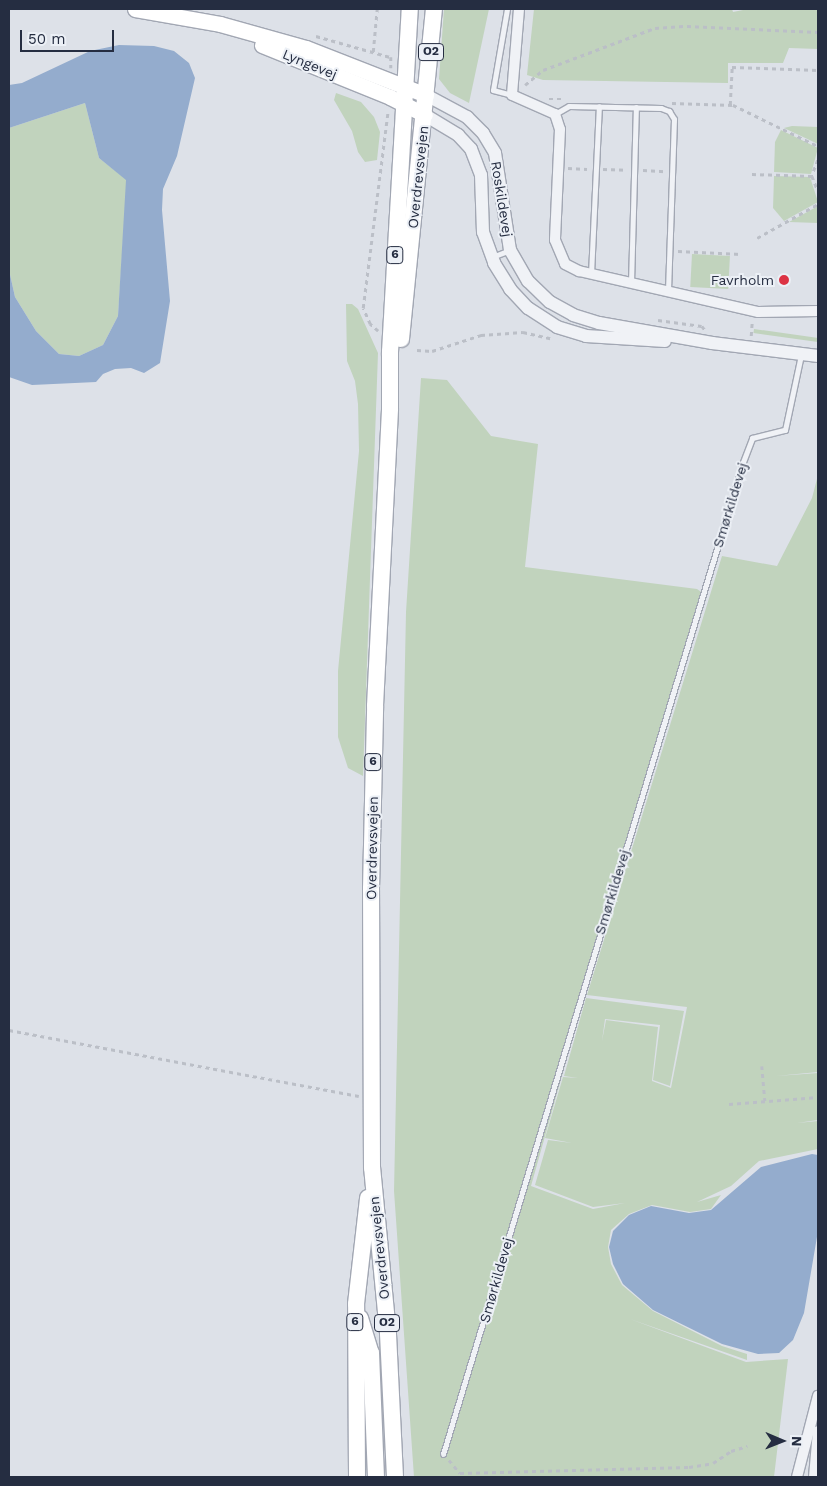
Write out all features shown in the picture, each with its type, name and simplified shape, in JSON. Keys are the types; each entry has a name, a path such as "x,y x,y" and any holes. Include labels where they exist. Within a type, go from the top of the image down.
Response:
{"main road":[{"name":"Lyngevej","path":"136,9 192,21 220,24 306,48 409,87"},
{"path":"408,106 410,9"},
{"path":"409,87 421,9"},
{"name":"O2","path":"409,87 434,9"},
{"name":"Lyngevej","path":"192,21 408,106"},
{"name":"Overdrevsvejen","path":"395,1477 388,1333 372,1168 370,1098 375,706 390,408 390,352 409,87"},
{"name":"Overdrevsvejen","path":"390,408 408,274 408,106"},
{"name":"Overdrevsvejen","path":"358,1477 356,1304 372,1168"},
{"path":"356,1304 371,1353 376,1477"}],"street":[{"path":"519,9 512,95 555,114 560,129 555,240 558,254 565,264 591,274 753,310 787,313 818,311"},
{"name":"Roskildevej","path":"409,87 467,117 483,133 495,153 510,250 528,281 550,302 573,315 712,343"},
{"name":"Roskildevej","path":"408,106 458,135 471,148 481,175 483,232 492,257 510,289 528,308 557,327 586,336 712,343 818,356"},
{"path":"797,1477 818,1396"},
{"path":"814,1477 818,1431"}],"lane":[{"path":"507,9 492,90 512,95"},
{"path":"555,114 569,106 661,108 669,111 674,119 668,292"},
{"path":"591,274 599,106"},
{"path":"631,283 636,107"},
{"path":"492,257 510,250"},
{"name":"Smørkildevej","path":"443,1454 744,462 752,438 785,430 802,354"}],"path":[{"path":"373,52 377,9"},
{"path":"512,95 543,70 655,28 687,26 818,32"},
{"path":"391,57 409,87"},
{"path":"818,70 732,67 731,105 818,146"},
{"path":"378,330 370,324 363,308 408,106"},
{"path":"818,160 812,176 818,191"},
{"path":"559,168 672,171"},
{"path":"752,174 812,176"},
{"path":"757,238 818,204"},
{"path":"670,250 741,254"},
{"path":"750,347 753,310"},
{"path":"9,1030 370,1098"},
{"path":"762,1066 765,1101"},
{"path":"729,1104 818,1097"},
{"path":"443,1454 460,1473 689,1467 713,1463 731,1451 747,1446"}],"green space":[{"path":"444,9 489,9 469,103 450,93 439,79"},
{"path":"534,9 732,9 733,12 748,9 818,9 818,49 789,48 783,63 728,63 728,83 543,80 527,75"},
{"path":"336,93 361,102 374,117 380,132 377,160 365,162 358,152 352,131 334,100"},
{"path":"85,103 99,158 127,180 118,316 103,345 79,356 59,354 36,331 15,297 9,270 9,128"},
{"path":"792,126 818,127 818,144 784,128"},
{"path":"781,130 818,148 811,174 774,172 775,142"},
{"path":"774,176 810,177 818,202 784,221 773,208"},
{"path":"818,206 818,223 789,222"},
{"path":"692,254 730,256 728,289 690,287"},
{"path":"346,304 352,304 358,309 378,353 363,776 348,768 338,737 338,671 359,451 358,404 355,381 347,361"},
{"path":"754,329 818,338 818,342 753,333"},
{"path":"421,378 447,380 491,436 538,444 525,567 697,589 707,596 585,994 531,1186 593,1209 625,1203 593,1207 535,1185 548,1140 572,1143 545,1138 563,1077 578,1078 564,1076 586,998 684,1011 670,1086 653,1080 660,1025 605,1019 602,1041 606,1020 658,1027 652,1081 671,1088 687,1007 587,995 722,556 777,566 812,498 818,475 818,1072 776,1076 818,1073 818,1120 797,1123 818,1121 818,1149 759,1161 731,1186 697,1202 721,1195 711,1209 690,1212 652,1205 629,1214 611,1230 608,1247 611,1264 622,1285 653,1311 722,1346 747,1354 747,1360 630,1319 746,1362 788,1359 774,1477 414,1477 394,1191 406,612"}],"water":[{"path":"119,45 154,46 174,51 189,63 195,78 177,156 163,189 162,210 170,301 160,363 144,373 131,368 115,369 103,374 96,382 32,385 9,377 9,270 15,297 36,331 59,354 79,356 103,345 118,316 126,180 99,158 85,103 9,128 9,85 22,83 90,51"},
{"path":"812,1154 818,1155 818,1231 804,1313 793,1340 779,1353 758,1354 722,1344 653,1310 623,1284 613,1264 609,1247 613,1231 629,1215 651,1206 689,1213 711,1210 761,1167"}],"place":[{"name":"Favrholm","path":"784,280"}]}
